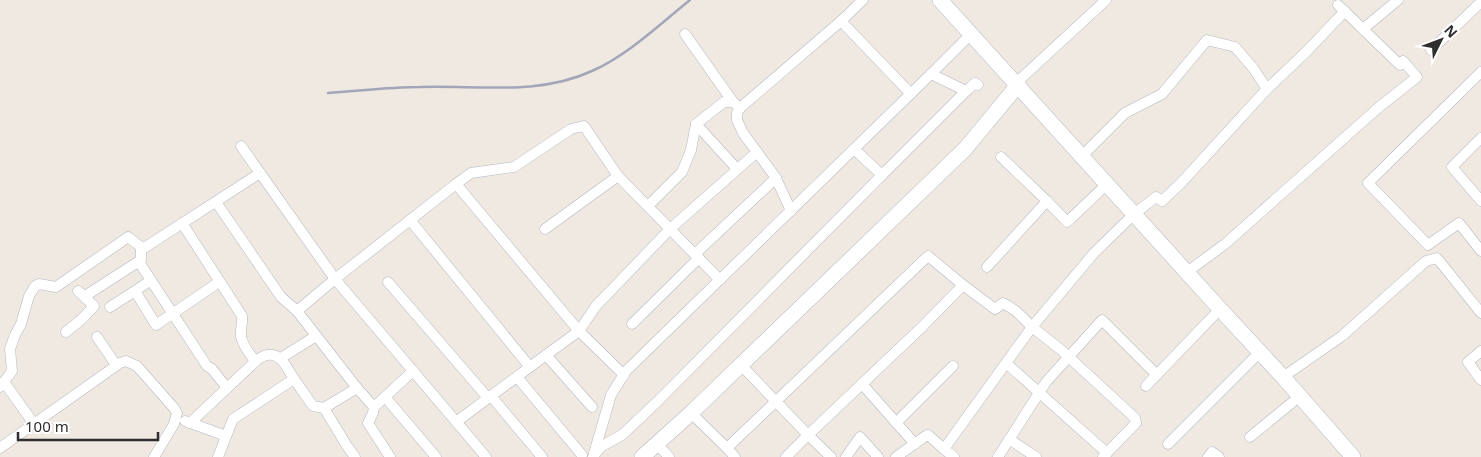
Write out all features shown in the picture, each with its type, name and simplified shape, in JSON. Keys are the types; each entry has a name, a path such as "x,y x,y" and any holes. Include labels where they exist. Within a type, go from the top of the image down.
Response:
{"main road":[{"path":"940,0 1220,310 1283,377 1353,457"},
{"path":"642,457 691,413 966,149 1017,84"}],"street":[{"path":"736,105 841,21 863,0"},
{"path":"1017,84 1106,0"},
{"path":"1363,29 1398,0"},
{"path":"1431,50 1481,2"},
{"path":"944,449 1032,327 1094,253 1134,214 1156,197 1162,201 1181,183 1268,89 1306,52 1342,8 1400,65 1403,61 1417,77 1371,114 1225,244 1186,272"},
{"path":"841,21 911,94"},
{"path":"685,34 736,105 737,120 743,133 776,178 791,211"},
{"path":"593,457 610,395 626,371 971,34"},
{"path":"1082,156 1124,113 1162,94 1207,40 1235,46 1268,89"},
{"path":"1481,72 1368,183 1428,245 1459,223 1481,251"},
{"path":"931,74 966,91"},
{"path":"593,457 602,446 622,435 966,91 975,83 978,84"},
{"path":"648,206 682,172 691,150 696,124 724,102 736,105"},
{"path":"696,124 737,169"},
{"path":"297,311 471,172 514,167 571,129 584,126 618,176 720,280"},
{"path":"1481,138 1452,167 1481,201"},
{"path":"241,146 335,279 486,457"},
{"path":"854,149 882,175"},
{"path":"456,422 579,331 596,306 670,229 758,152"},
{"path":"1001,157 1067,222 1107,184"},
{"path":"34,424 2,385 12,371 10,349 21,324 29,296 35,286 40,284 56,287 128,237 144,248 260,173"},
{"path":"545,229 618,176"},
{"path":"632,324 776,178"},
{"path":"456,184 579,331 624,375"},
{"path":"987,267 1047,201"},
{"path":"216,202 281,297 297,311 374,407"},
{"path":"410,220 530,367"},
{"path":"182,223 242,316 241,336 243,343 255,361"},
{"path":"66,332 94,306 81,294 139,262 141,260 141,247"},
{"path":"727,448 928,256 994,309 1003,303 1016,311 1136,418 1136,423 1105,455 1006,363"},
{"path":"1283,377 1342,336 1426,261 1437,258 1481,313"},
{"path":"139,262 207,366 212,369 227,388"},
{"path":"110,307 151,280"},
{"path":"135,291 156,325 220,282"},
{"path":"388,282 542,457"},
{"path":"786,457 922,327 963,285"},
{"path":"1146,386 1220,310"},
{"path":"998,457 1046,382 1102,320 1157,375"},
{"path":"280,358 316,336"},
{"path":"96,337 116,365"},
{"path":"1481,351 1468,362 1481,380"},
{"path":"1168,444 1260,352"},
{"path":"190,423 255,361 269,354 280,358 313,406 324,408 357,388"},
{"path":"546,355 592,407"},
{"path":"0,448 120,362 126,362 138,366 177,413 177,418 154,457"},
{"path":"741,365 831,457"},
{"path":"896,423 953,366"},
{"path":"390,457 368,422 374,407 413,371"},
{"path":"517,377 582,455"},
{"path":"218,457 233,419 294,379"},
{"path":"862,384 915,444"},
{"path":"1250,437 1300,396"},
{"path":"385,397 436,457"},
{"path":"324,408 355,457"},
{"path":"691,413 735,457"},
{"path":"177,418 226,436"},
{"path":"896,457 928,435 954,457"},
{"path":"846,457 860,437 878,457"},
{"path":"1009,440 1036,457"},
{"path":"657,444 669,457"},
{"path":"1208,457 1212,452 1219,457"}],"railway":[{"path":"328,93 408,87 529,87 571,79 592,71 618,57 690,0"}]}
